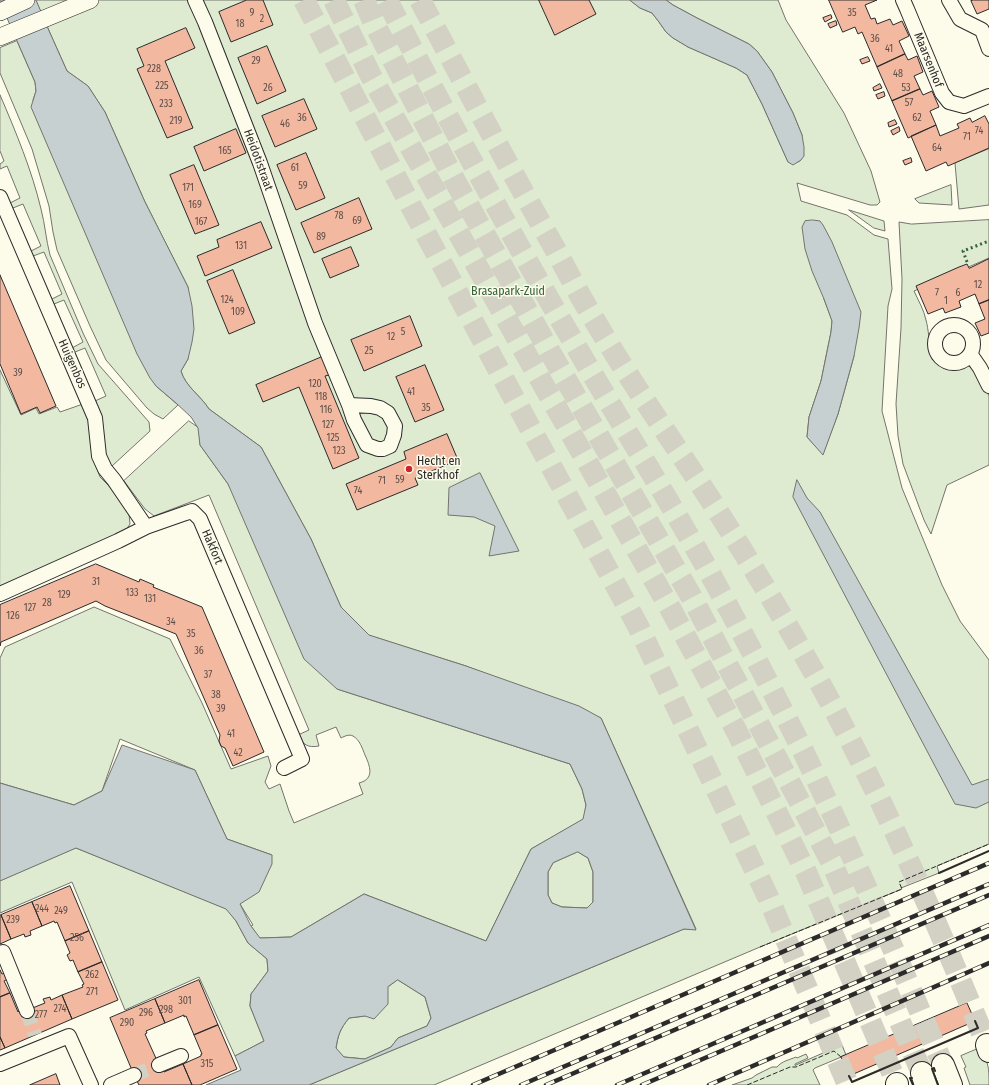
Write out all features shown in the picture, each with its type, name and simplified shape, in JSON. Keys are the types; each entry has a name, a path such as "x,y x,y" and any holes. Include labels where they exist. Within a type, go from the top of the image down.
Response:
{"street":[{"path":"0,12 26,0"},
{"path":"0,37 90,0"},
{"name":"Heidotistraat","path":"195,0 260,163 315,323 349,405"},
{"name":"Maarsenhof","path":"903,0 942,93 949,102 964,106 989,96"},
{"path":"949,0 960,19 982,30 989,49"},
{"name":"Huigenbos","path":"0,197 95,418 99,456 105,468 146,527"},
{"path":"971,356 980,368 989,386"},
{"name":"Hakfort","path":"0,594 146,527 192,512 200,519 302,759 284,768"},
{"path":"3,952 27,1011"},
{"path":"0,1064 38,1041 69,1036 91,1085"},
{"path":"159,1065 181,1056"},
{"path":"111,1085 134,1075"}],"green space":[{"name":"Brasapark-Zuid","path":"36,0 630,0 640,8 652,13 666,32 673,38 688,47 736,68 747,75 762,104 788,162 798,162 801,160 802,135 793,113 772,72 757,51 749,44 697,18 666,0 778,0 786,20 844,113 871,171 880,202 877,205 870,205 797,183 801,201 847,215 874,235 888,239 892,289 888,306 882,411 902,488 942,585 960,621 989,660 989,844 937,866 939,873 434,1085 309,1085 684,929 696,929 601,718 466,666 368,635 341,607 311,539 261,447 209,409 183,376 181,371 188,359 188,287 145,202 105,112 88,86 67,71","holes":["824,299 854,356 838,414 823,454 807,437 809,417 821,381 831,332 832,321"]},
{"path":"17,41 35,82 36,91 33,100 156,386 178,405 163,419 147,408 106,360 57,250 49,206 32,149 0,73 0,48"},
{"path":"0,95 18,137 33,180 50,255 83,333 98,364 149,422 150,431 112,466 106,455 95,401 106,396 85,348 74,352 72,348 83,342 64,300 53,304 51,300 62,294 44,252 33,256 31,252 41,246 23,204 12,208 10,203 20,198 7,166 0,169 0,164 4,161 0,151"},
{"path":"989,149 989,205 959,209 955,163"},
{"path":"951,185 952,205 919,203 915,199"},
{"path":"849,210 884,221 885,231 874,228"},
{"path":"989,220 989,258 914,291 925,316 930,343 935,358 939,363 946,366 956,367 967,365 978,372 989,396 989,465 947,485 931,534 924,520 903,464 898,436 896,404 901,328 902,279 899,222 911,224"},
{"path":"0,370 21,415 36,408 39,414 57,407 60,412 83,404 89,421 94,460 100,477 122,501 129,514 130,524 124,533 0,586"},
{"path":"189,421 199,428 200,445 228,484 337,689 570,764 582,789 586,805 584,819 531,849 486,941 364,894 291,937 259,938 240,904 272,855 227,839 195,770 120,739 102,791 74,805 0,783 0,658 5,647 94,607 170,639 202,703 231,769 268,756 271,766 265,782 269,789 280,784 294,823 363,794 359,783 367,778 370,768 362,747 353,736 350,735 341,738 336,727 316,735 319,746 312,747 306,745 298,735 309,730 209,495 154,516 145,509 124,481"},
{"path":"76,848 227,909 236,921 248,943 267,959 268,971 251,994 250,1006 264,1041 235,1056 199,977 125,1010 72,882 0,913 0,881"},
{"path":"578,852 588,858 593,872 593,902 587,908 562,907 552,903 548,895 548,872 553,863"},
{"path":"398,980 425,997 431,1018 427,1026 398,1038 391,1047 365,1059 344,1057 336,1049 341,1029 349,1018 365,1016 388,987"},
{"path":"842,1045 846,1055 813,1070 820,1085 732,1085 752,1078 772,1067 777,1067 783,1062 796,1057 797,1058 806,1054 808,1058 795,1065"},
{"path":"980,1048 988,1066 989,1085 970,1085 964,1068 966,1067 961,1056"}],"shaded area":[{"path":"0,0 36,0 67,71 88,86 105,112 145,202 188,287 192,306 194,329 188,359 181,371 183,376 209,409 261,447 311,539 341,607 369,635 466,666 579,706 601,718 696,930 684,929 309,1085 206,1085 241,1070 235,1056 264,1041 250,1006 251,994 268,971 267,959 248,943 236,921 226,909 76,848 0,881 0,783 74,805 102,791 122,745 195,770 227,839 272,855 272,864 259,892 240,904 251,926 260,938 291,937 364,894 486,941 531,849 583,819 586,805 582,789 570,764 337,689 304,659 228,484 200,445 198,428 191,417 156,386 137,354 31,107 36,91 35,82","holes":["578,852 588,858 593,872 593,902 587,908 562,907 552,903 548,895 548,872 553,863","398,980 425,997 431,1018 427,1026 398,1038 391,1047 365,1059 344,1057 336,1048 341,1029 349,1018 365,1016 374,1019 388,1004 388,987"]},
{"path":"630,0 666,0 697,18 749,44 757,51 772,72 793,113 802,135 804,156 801,160 793,165 788,162 762,104 747,75 736,68 688,47 673,38 666,32 652,13 640,8"},
{"path":"805,221 820,221 832,242 861,312 854,356 838,414 823,455 807,437 809,417 821,381 832,321 805,249 802,227"},
{"path":"480,473 519,551 489,556 495,526 474,517 448,515 449,488"},
{"path":"797,480 807,498 820,512 972,785 989,779 989,802 976,808 955,804 793,497"}],"building":[{"path":"247,0 263,0 273,25 231,42 219,12"},
{"path":"539,0 589,0 596,14 555,35"},
{"path":"829,0 877,0 865,5 871,19 875,18 877,24 890,19 893,25 902,21 909,36 899,41 905,54 877,67 862,32 858,34 855,27 843,32"},
{"path":"989,0 989,9 977,14 971,1"},
{"path":"831,15 832,18 825,22 823,18"},
{"path":"836,21 837,25 830,28 828,24"},
{"path":"186,28 195,48 165,61 193,128 167,138 137,69 144,66 137,49"},
{"path":"267,46 286,91 257,104 238,58"},
{"path":"905,54 908,60 917,56 923,72 914,76 920,89 892,101 877,67"},
{"path":"868,57 870,61 862,64 860,60"},
{"path":"880,84 882,88 874,91 873,88"},
{"path":"920,89 923,95 932,91 939,107 930,111 936,125 908,138 892,101"},
{"path":"884,92 885,96 878,99 876,95"},
{"path":"304,99 317,129 275,147 262,116"},
{"path":"985,116 989,124 989,148 948,166 946,162 926,171 911,136 936,125 940,136 959,128 957,124 970,118 972,122"},
{"path":"895,120 897,124 889,127 888,123"},
{"path":"899,127 900,131 893,135 891,131"},
{"path":"236,129 246,153 204,171 194,147"},
{"path":"306,153 325,198 296,210 277,165"},
{"path":"911,158 912,162 905,165 903,161"},
{"path":"194,165 219,225 195,234 170,175"},
{"path":"359,198 372,229 314,253 301,223"},
{"path":"261,222 272,248 205,276 197,256 219,247 217,240"},
{"path":"351,247 359,266 330,278 322,259"},
{"path":"989,259 989,300 979,304 975,294 959,301 961,307 945,313 943,308 928,314 916,286 967,264 969,268"},
{"path":"233,270 255,323 229,334 207,281"},
{"path":"0,275 56,406 40,413 37,407 21,414 0,364"},
{"path":"989,300 989,333 981,336 975,323 985,319 979,304"},
{"path":"410,316 422,346 364,371 351,340"},
{"path":"322,357 329,375 325,376 359,458 333,469 299,387 263,402 256,385"},
{"path":"425,365 444,410 415,422 396,377"},
{"name":"Hecht en Sterkhof","path":"447,434 458,460 415,478 418,485 357,510 346,484 406,459 404,452"},
{"path":"96,564 139,582 140,579 154,585 153,587 202,607 264,752 233,766 225,748 221,746 219,741 220,735 176,634 96,601 1,642 0,646 0,605"},
{"path":"70,886 89,931 65,941 57,922 55,923 54,921 42,926 32,902"},
{"path":"32,902 42,926 30,931 31,935 25,937 24,934 11,939 1,915"},
{"path":"1,915 11,939 0,944 0,916"},
{"path":"89,931 102,962 78,972 73,960 70,961 67,955 70,953 65,941"},
{"path":"102,962 118,1000 72,1019 62,995 83,987 82,985 84,984 78,972"},
{"path":"0,970 2,974 5,973 8,979 4,981 10,993 0,997"},
{"path":"199,980 218,1025 194,1035 186,1016 184,1017 184,1015 165,1023 155,999"},
{"path":"10,993 18,1012 19,1011 20,1013 45,1003 43,999 50,997 51,1000 62,995 72,1019 5,1048 0,1037 0,997"},
{"path":"155,999 165,1023 146,1031 147,1033 145,1034 159,1065 164,1072 183,1064 192,1085 139,1085 134,1075 110,1018"},
{"path":"967,1003 975,1021 849,1076 841,1057"},
{"path":"218,1025 237,1069 200,1085 192,1085 183,1064 201,1056 202,1054 194,1035"},
{"path":"0,1037 5,1048 0,1050"},
{"path":"56,1074 60,1085 30,1085"}],"tunnel":[{"path":"304,0 411,206 638,626 768,897 848,1085"},
{"path":"334,0 372,78 670,608 737,732 806,872 897,1084"},
{"path":"364,0 373,21 455,181 550,352 691,596 831,861 922,1073"},
{"path":"387,0 458,136 533,271 584,360 666,496 725,600 759,665 803,751 840,829 943,1065"},
{"path":"420,0 503,155 592,316 624,369 736,540 816,676 886,812 948,951 987,1045"},
{"path":"27,1011 35,1035"},
{"path":"134,1075 159,1065"}],"railway":[{"path":"473,1085 989,863"},
{"path":"521,1085 989,884"},
{"path":"546,1085 989,895"},
{"path":"617,1085 989,925"},
{"path":"642,1085 989,936"},
{"path":"709,1085 989,963"}],"hedge":[{"path":"967,262 963,251 989,241"}],"fence":[{"path":"760,947 902,889 899,882 989,844"},
{"path":"747,1085 834,1051 841,1057"}],"wall":[{"path":"939,873 989,851"},
{"path":"849,1076 852,1082 978,1028 975,1021"},
{"path":"935,1071 934,1068 932,1069 938,1085"},
{"path":"912,1078 910,1078 913,1085"}],"place":[{"name":"Hecht en Sterkhof","path":"409,469"}]}
